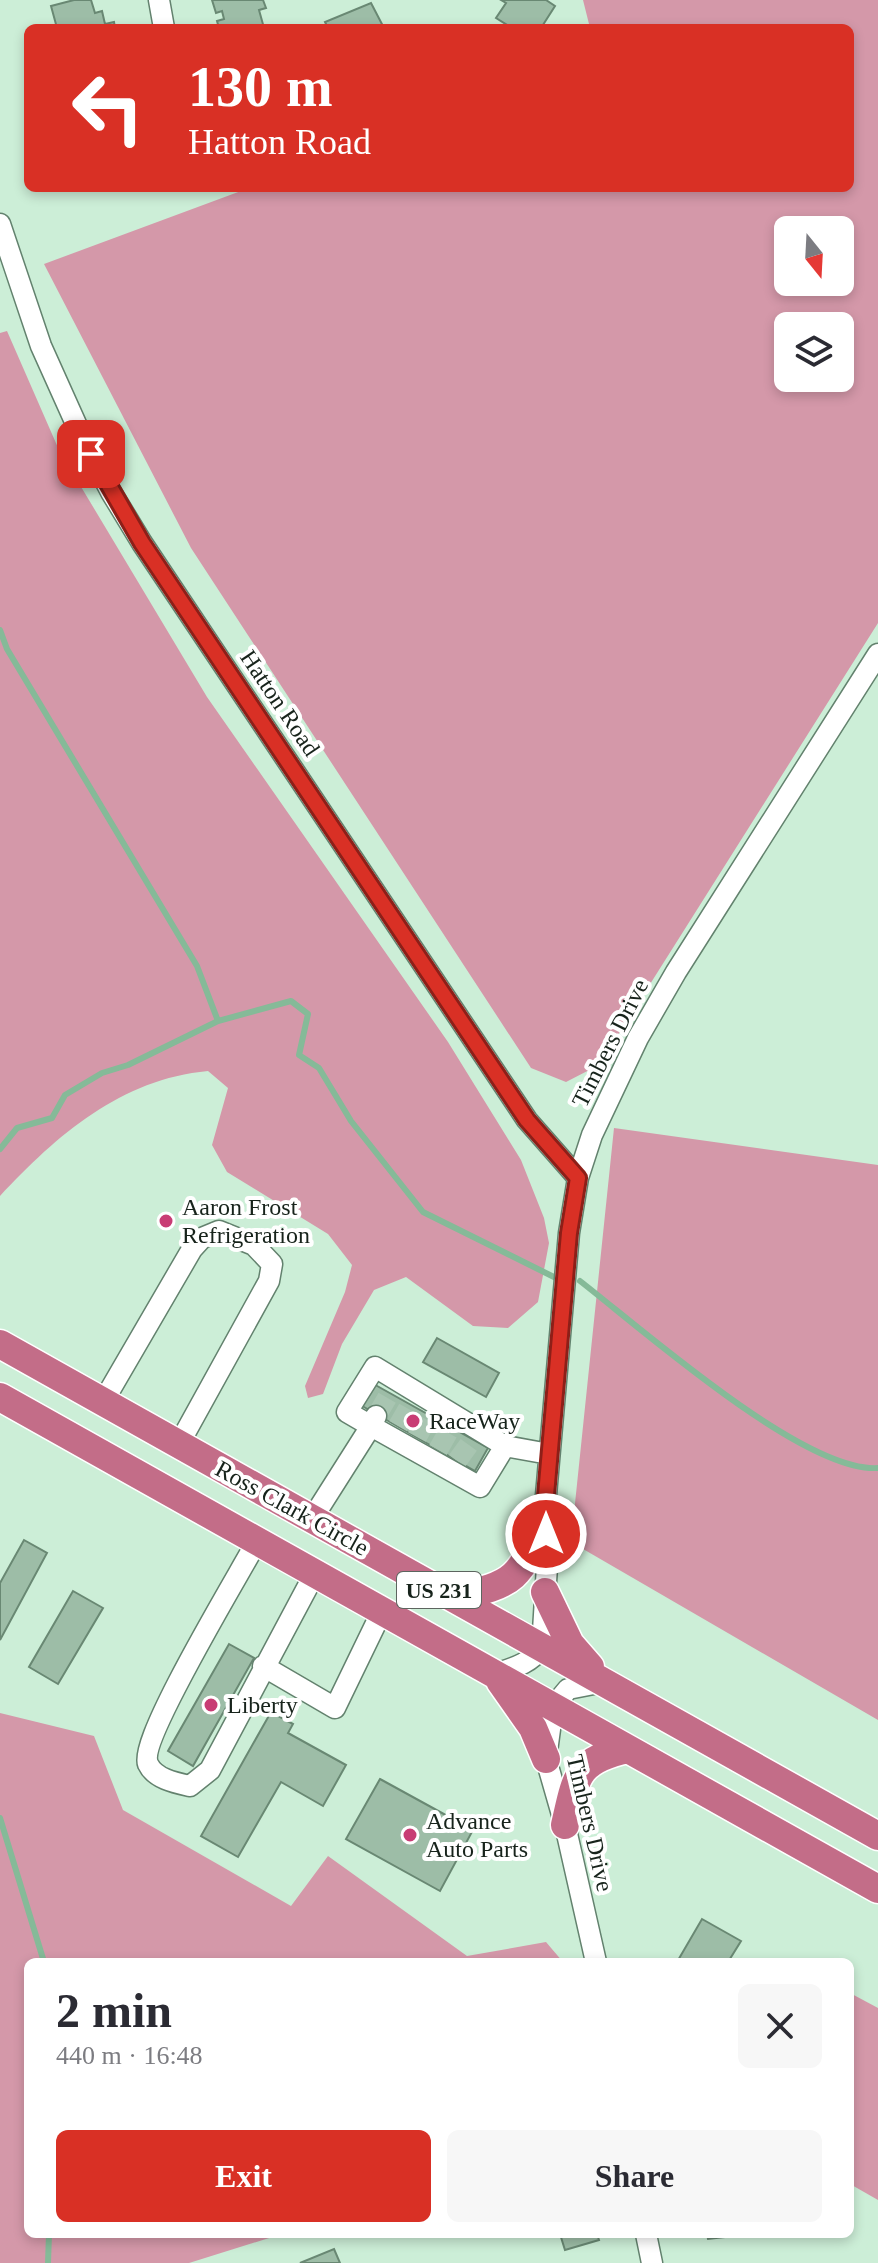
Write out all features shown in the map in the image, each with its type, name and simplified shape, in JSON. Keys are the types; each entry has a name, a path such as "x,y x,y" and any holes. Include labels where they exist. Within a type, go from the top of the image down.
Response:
{"highway":[{"name":"Ross Clark Circle","path":"0,1344 878,1836"},
{"name":"Ross Clark Circle","path":"0,1397 878,1889"},
{"path":"452,1597 490,1590 517,1574 527,1560 544,1518"},
{"path":"545,1592 570,1644 604,1682"},
{"path":"495,1674 533,1728 546,1759"},
{"path":"565,1825 576,1778 587,1764 604,1754 628,1749"}],"street":[{"path":"159,0 163,24"},
{"name":"Hatton Road","path":"0,224 8,280 81,435 142,543 527,1120 578,1178"},
{"name":"Timbers Drive","path":"542,1647 548,1550 544,1518 569,1233 578,1178 592,1135 645,1025 878,654"},
{"path":"103,1402 171,1282 202,1238 219,1231 254,1245 272,1264 269,1281 179,1444"},
{"path":"505,1446 480,1487 454,1466 374,1420 347,1412 375,1367 394,1387 475,1434 505,1446 549,1454"},
{"path":"312,1519 374,1420"},
{"path":"257,1541 163,1712 147,1748 149,1766 154,1773 190,1786 210,1770 315,1573"},
{"path":"263,1666 335,1708 382,1611"},
{"path":"495,1674 523,1664 542,1647"},
{"path":"553,1707 568,1689 604,1682"},
{"name":"Timbers Drive","path":"553,1707 546,1759 565,1825 595,1958"},
{"path":"647,2238 652,2263"}],"shaded area":[{"path":"583,0 878,0 878,623 599,1065 566,1082 531,1068 191,548 44,264 238,192 854,192 854,24 589,24"},
{"path":"7,331 59,450 207,697 448,1042 521,1160 544,1218 549,1243 538,1302 508,1328 473,1326 406,1277 374,1290 342,1344 323,1394 308,1398 305,1386 345,1292 352,1265 328,1234 227,1172 212,1145 228,1088 208,1071 176,1076 119,1098 68,1132 0,1196 0,333"},
{"path":"614,1128 878,1165 878,1720 571,1542"},
{"path":"0,1713 94,1736 123,1810 291,1906 328,1856 467,1956 546,1942 560,1958 24,1958 24,2238 269,2238 189,2263 0,2263"},
{"path":"854,1995 878,2008 878,2200 854,2186"}],"building":[{"path":"74,0 91,0 95,13 102,11 105,24 56,24 51,6"},
{"path":"212,0 263,0 266,8 259,10 263,24 218,24 217,21 224,19 222,11 216,13"},
{"path":"501,0 546,0 555,6 544,24 506,24 496,18 506,3"},
{"path":"371,3 382,24 326,24"},
{"path":"437,1338 499,1373 486,1397 423,1362"},
{"name":"RaceWay","path":"370,1382 488,1448 475,1471 357,1403"},
{"path":"24,1540 47,1553 0,1640 0,1583"},
{"path":"73,1591 103,1608 58,1684 29,1667"},
{"name":"Liberty","path":"229,1644 254,1658 193,1766 168,1751"},
{"path":"271,1712 293,1724 288,1733 346,1765 323,1806 281,1782 238,1857 201,1836"},
{"name":"Advance Auto Parts","path":"380,1779 473,1830 440,1891 346,1839"},
{"path":"702,1919 741,1941 730,1958 679,1958"},
{"path":"561,2238 599,2240 565,2250"},
{"path":"334,2249 340,2263 300,2263"}],"waterway":[{"path":"0,630 7,649 197,966 218,1021"},
{"path":"0,1149 17,1128 52,1118 65,1095 102,1073 128,1065 218,1021 291,1001 308,1014 299,1055 319,1068 351,1121 423,1212 558,1279"},
{"path":"580,1281 682,1363 768,1424 809,1448 846,1463 878,1468"},
{"path":"0,1818 43,1958"},
{"path":"48,2263 49,2238"}],"tunnel":[{"path":"377,1415 390,1393"},
{"path":"398,1426 410,1405"},
{"path":"417,1437 429,1415"},
{"path":"438,1450 451,1427"},
{"path":"457,1461 473,1439"}],"place":[{"name":"Aaron Frost Refrigeration","path":"166,1221"},
{"name":"RaceWay","path":"413,1421"},
{"name":"Liberty","path":"211,1705"},
{"name":"Advance Auto Parts","path":"410,1835"}],"route":[{"path":"91,454 142,543 527,1120 578,1178 569,1233 557,1356 544,1518 546,1534"}]}
